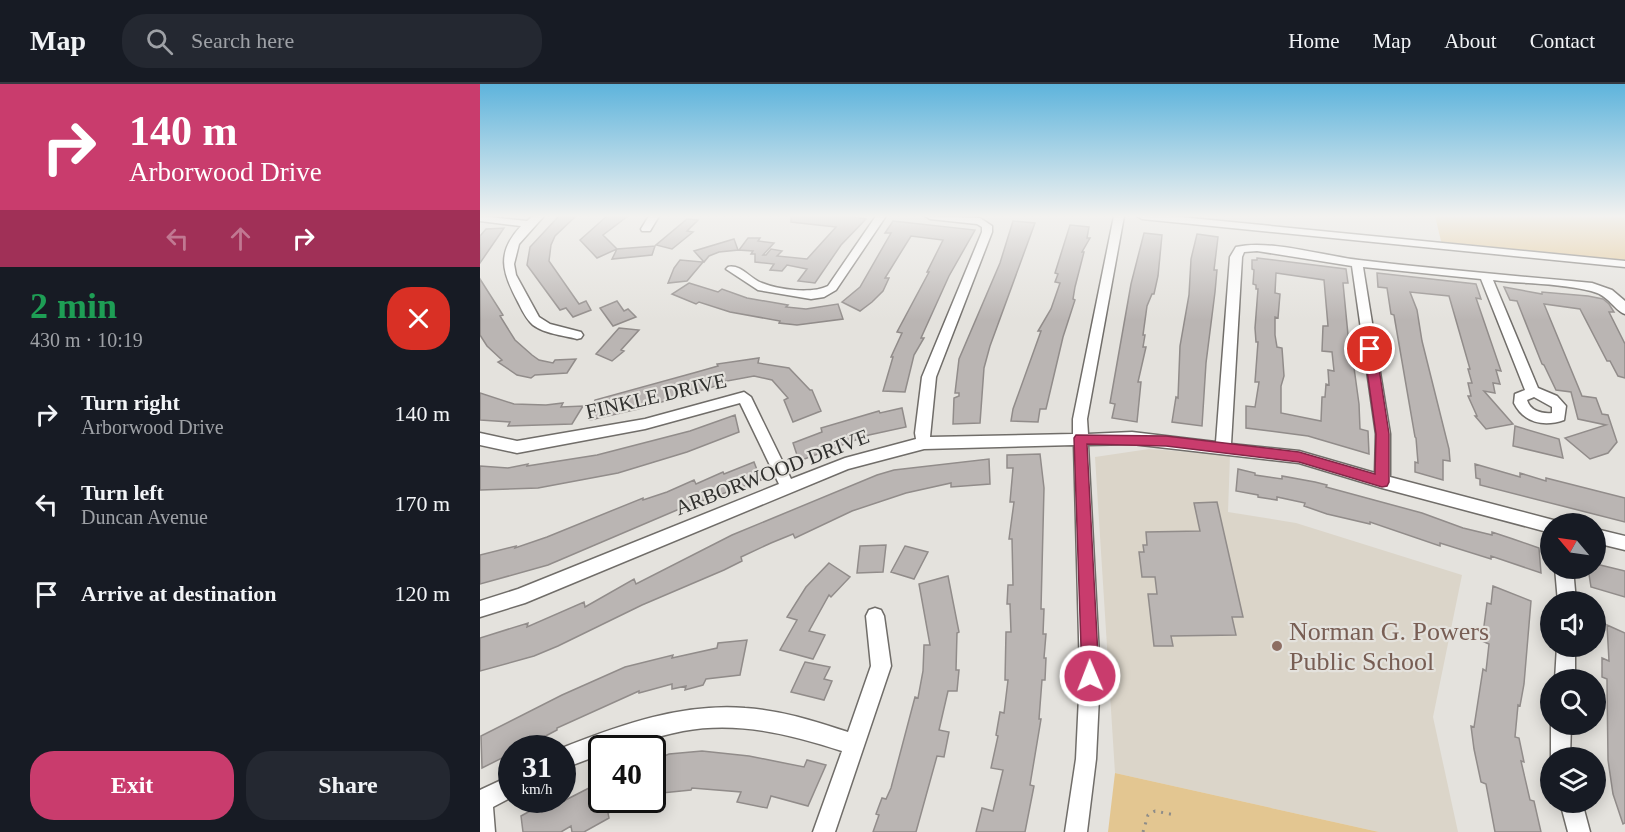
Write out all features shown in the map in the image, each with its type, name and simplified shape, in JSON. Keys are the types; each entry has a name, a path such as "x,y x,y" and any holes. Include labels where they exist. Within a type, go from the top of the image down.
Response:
{"street":[{"path":"511,251 507,264 513,287 536,322 577,335"},
{"path":"732,269 758,286 811,295 820,294 832,288 857,251"},
{"path":"924,443 922,433 929,377 979,251"},
{"path":"1076,832 1086,759 1090,676 1080,438 1082,400 1112,251"},
{"path":"1223,447 1236,256 1239,251"},
{"path":"1276,251 1357,263 1592,287 1608,292 1619,300 1625,310"},
{"path":"1493,251 1625,264"},
{"path":"1357,263 1383,434 1382,482"},
{"path":"1485,276 1533,392"},
{"name":"FINKLE DRIVE","path":"480,439 517,447 645,424 744,397 788,488"},
{"name":"ARBORWOOD DRIVE","path":"480,609 519,597 845,464 924,443 1132,438 1223,447 1299,457 1382,482 1540,523"},
{"path":"1606,538 1625,543"},
{"path":"824,832 881,666 875,616"},
{"path":"576,753 605,741 670,722 731,717 793,727 855,745"},
{"path":"484,832 481,802 498,793"},
{"path":"1574,813 1579,832"}],"path":[{"path":"1143,832 1144,822 1155,811 1175,815"}],"shaded area":[{"path":"1493,251 1625,251 1625,266"},
{"name":"Norman G. Powers Public School","path":"1149,449 1230,455 1228,512 1296,523 1462,575 1433,717 1458,832 1379,832 1115,773 1095,457"},
{"path":"1115,773 1379,832 1108,832"}],"building":[{"path":"480,251 488,251 480,263"},
{"path":"529,251 550,251 549,261 579,304 586,301 591,310 573,317 566,308 560,310 527,265"},
{"path":"590,251 613,251 597,258"},
{"path":"616,251 653,251 652,255 612,259"},
{"path":"694,251 729,251 709,256 704,262"},
{"path":"752,251 767,251 763,255 766,255 769,251 781,251 777,256 807,259 814,251 837,251 815,283 798,281 807,269 787,265 782,271 770,270 774,264 755,262 755,254 751,254"},
{"path":"881,251 902,251 885,278 889,278 883,291 860,311 842,302 860,287"},
{"path":"938,251 963,251 949,276 921,338 924,338 914,355 905,392 883,391 893,357 891,357 902,333 897,332 929,272 927,272"},
{"path":"1004,251 1025,251 984,368 980,423 953,424 954,398 959,396 959,393 955,393 959,359"},
{"path":"1062,251 1084,252 1075,287 1073,299 1075,300 1063,337 1046,409 1040,409 1038,422 1011,421 1013,409 1041,331 1038,331 1051,309 1060,283 1055,282 1058,274 1055,273"},
{"path":"1139,251 1160,251 1158,276 1154,294 1147,306 1143,335 1145,335 1143,347 1146,347 1138,382 1141,382 1137,422 1112,418 1115,404 1110,403 1131,284"},
{"path":"1193,251 1216,251 1214,270 1217,270 1206,363 1202,426 1172,422 1176,397 1178,398 1180,346 1189,295"},
{"path":"1257,258 1346,269 1348,283 1343,283 1349,345 1351,346 1359,404 1360,429 1368,431 1369,454 1308,436 1246,428 1246,406 1255,407 1259,382 1255,382 1258,289 1253,284 1254,270 1252,269 1252,260 1257,260","holes":["1276,273 1324,280 1328,326 1323,326 1322,351 1332,352 1334,371 1328,370 1329,385 1326,384 1325,397 1322,397 1321,421 1281,413 1281,386 1284,376 1282,348 1277,347 1275,335 1275,317 1278,318 1280,294 1275,293"]},
{"path":"680,260 703,262 687,281 668,283 674,268"},
{"path":"1377,273 1476,284 1481,299 1476,298 1501,371 1496,370 1500,384 1493,383 1495,393 1484,391 1513,424 1486,429 1475,416 1477,416 1468,396 1471,396 1468,383 1472,383 1468,369 1470,369 1449,296 1410,292 1417,310 1422,341 1449,449 1450,461 1443,460 1443,480 1415,472 1415,462 1418,463 1416,438 1394,315 1391,314 1387,288 1378,287"},
{"path":"480,279 503,315 500,316 515,340 532,355 539,360 553,363 555,360 576,359 567,373 535,375 531,378 517,375 498,362 502,360 487,346 480,335"},
{"path":"689,283 718,292 722,289 747,298 788,305 786,307 806,309 838,304 843,319 797,325 779,323 780,321 730,312 699,302 696,304 672,294"},
{"path":"1504,287 1542,294 1542,292 1588,296 1603,299 1609,304 1614,312 1609,312 1625,344 1625,378 1618,376 1610,361 1607,361 1580,309 1544,304 1582,396 1596,398 1602,414 1608,415 1617,442 1608,453 1590,459 1565,438 1606,425 1578,419 1571,392 1556,390 1542,364 1517,301 1510,300"},
{"path":"617,301 624,311 628,309 636,317 613,326 600,308"},
{"path":"619,328 639,330 621,350 624,351 612,361 596,354"},
{"path":"759,358 758,363 789,368 812,390 821,411 793,422 784,400 788,398 772,380 754,376 716,383 716,386 638,409 590,420 595,400 718,366 717,364"},
{"path":"480,393 514,404 563,403 561,407 583,406 572,424 508,426 510,422 480,420"},
{"path":"902,408 906,427 869,435 799,461 793,443 822,432 821,428 879,411 880,413"},
{"path":"735,415 739,432 687,452 618,473 538,488 480,490 480,466 508,468 597,455 690,431"},
{"path":"1515,426 1559,439 1563,458 1513,446"},
{"path":"1040,454 1044,488 1041,609 1044,609 1043,634 1046,634 1044,658 1046,658 1045,680 1042,680 1039,719 1041,719 1030,785 1034,786 1025,832 976,832 982,808 993,811 1003,770 991,768 998,736 996,735 1000,712 1004,713 1008,680 1005,680 1006,632 1011,632 1010,604 1007,604 1008,585 1013,585 1012,539 1009,539 1014,502 1010,502 1013,468 1007,468 1007,455"},
{"path":"989,459 990,484 951,487 951,483 906,493 852,511 795,538 793,534 771,543 741,557 742,561 724,570 642,605 558,646 534,656 480,671 480,638 528,623 527,627 584,602 585,607 634,579 636,584 732,535 877,475 894,470"},
{"path":"754,462 761,480 677,510 548,565 480,584 480,555 516,546 515,548 643,498 643,500 667,492 694,480 696,484"},
{"path":"1475,464 1520,477 1520,473 1546,481 1546,478 1625,498 1625,522 1606,517 1606,513 1590,513 1480,485 1480,479 1476,478"},
{"path":"1238,469 1255,473 1255,475 1282,479 1282,476 1327,485 1326,487 1422,513 1463,528 1492,535 1492,532 1539,548 1540,573 1491,556 1491,559 1440,543 1440,546 1370,522 1370,524 1327,514 1304,506 1305,503 1277,497 1277,500 1258,497 1258,495 1236,491"},
{"path":"1217,502 1243,617 1232,617 1236,635 1171,636 1173,646 1154,646 1148,594 1157,594 1155,577 1142,577 1139,552 1144,552 1143,545 1147,545 1146,532 1200,531 1194,503"},
{"path":"886,545 883,572 857,573 860,546"},
{"path":"905,546 928,552 914,579 891,572"},
{"path":"829,563 850,577 831,597 829,595 809,631 825,635 813,659 780,650 797,620 787,617 806,587"},
{"path":"1606,566 1625,571 1625,597 1591,587 1590,579 1606,579"},
{"path":"948,576 959,632 957,633 956,670 959,670 957,691 948,691 939,730 949,732 944,757 937,756 916,832 873,832 882,798 886,799 891,788 915,697 918,698 923,671 924,645 930,645 919,584"},
{"path":"1493,586 1531,601 1524,684 1520,706 1518,705 1515,737 1519,738 1524,762 1521,761 1530,800 1534,801 1541,832 1495,832 1486,784 1481,782 1474,749 1471,726 1474,727 1483,669 1486,671 1489,644 1482,641 1487,603 1491,604"},
{"path":"1607,625 1625,633 1625,823 1623,824 1613,794 1608,760 1607,679 1606,669 1602,669 1602,658 1609,661"},
{"path":"747,640 740,675 706,679 703,685 685,690 686,686 672,689 672,684 639,693 639,691 557,728 548,735 498,735 498,760 482,768 481,736 562,695 625,667 673,655 672,658 717,648 718,643"},
{"path":"805,662 830,667 824,679 832,681 824,700 791,692"},
{"path":"702,751 749,756 804,767 807,760 826,765 808,806 771,796 767,808 737,802 741,792 692,788 666,793 666,755"},
{"path":"588,789 588,813 608,813 609,818 584,832 572,832 571,826 561,832 523,832 521,816 526,813 576,813 576,795"}],"place":[{"name":"Norman G. Powers Public School","path":"1277,646"}],"route":[{"path":"1090,676 1080,438 1132,438 1299,457 1382,482 1383,434 1370,349"}]}
